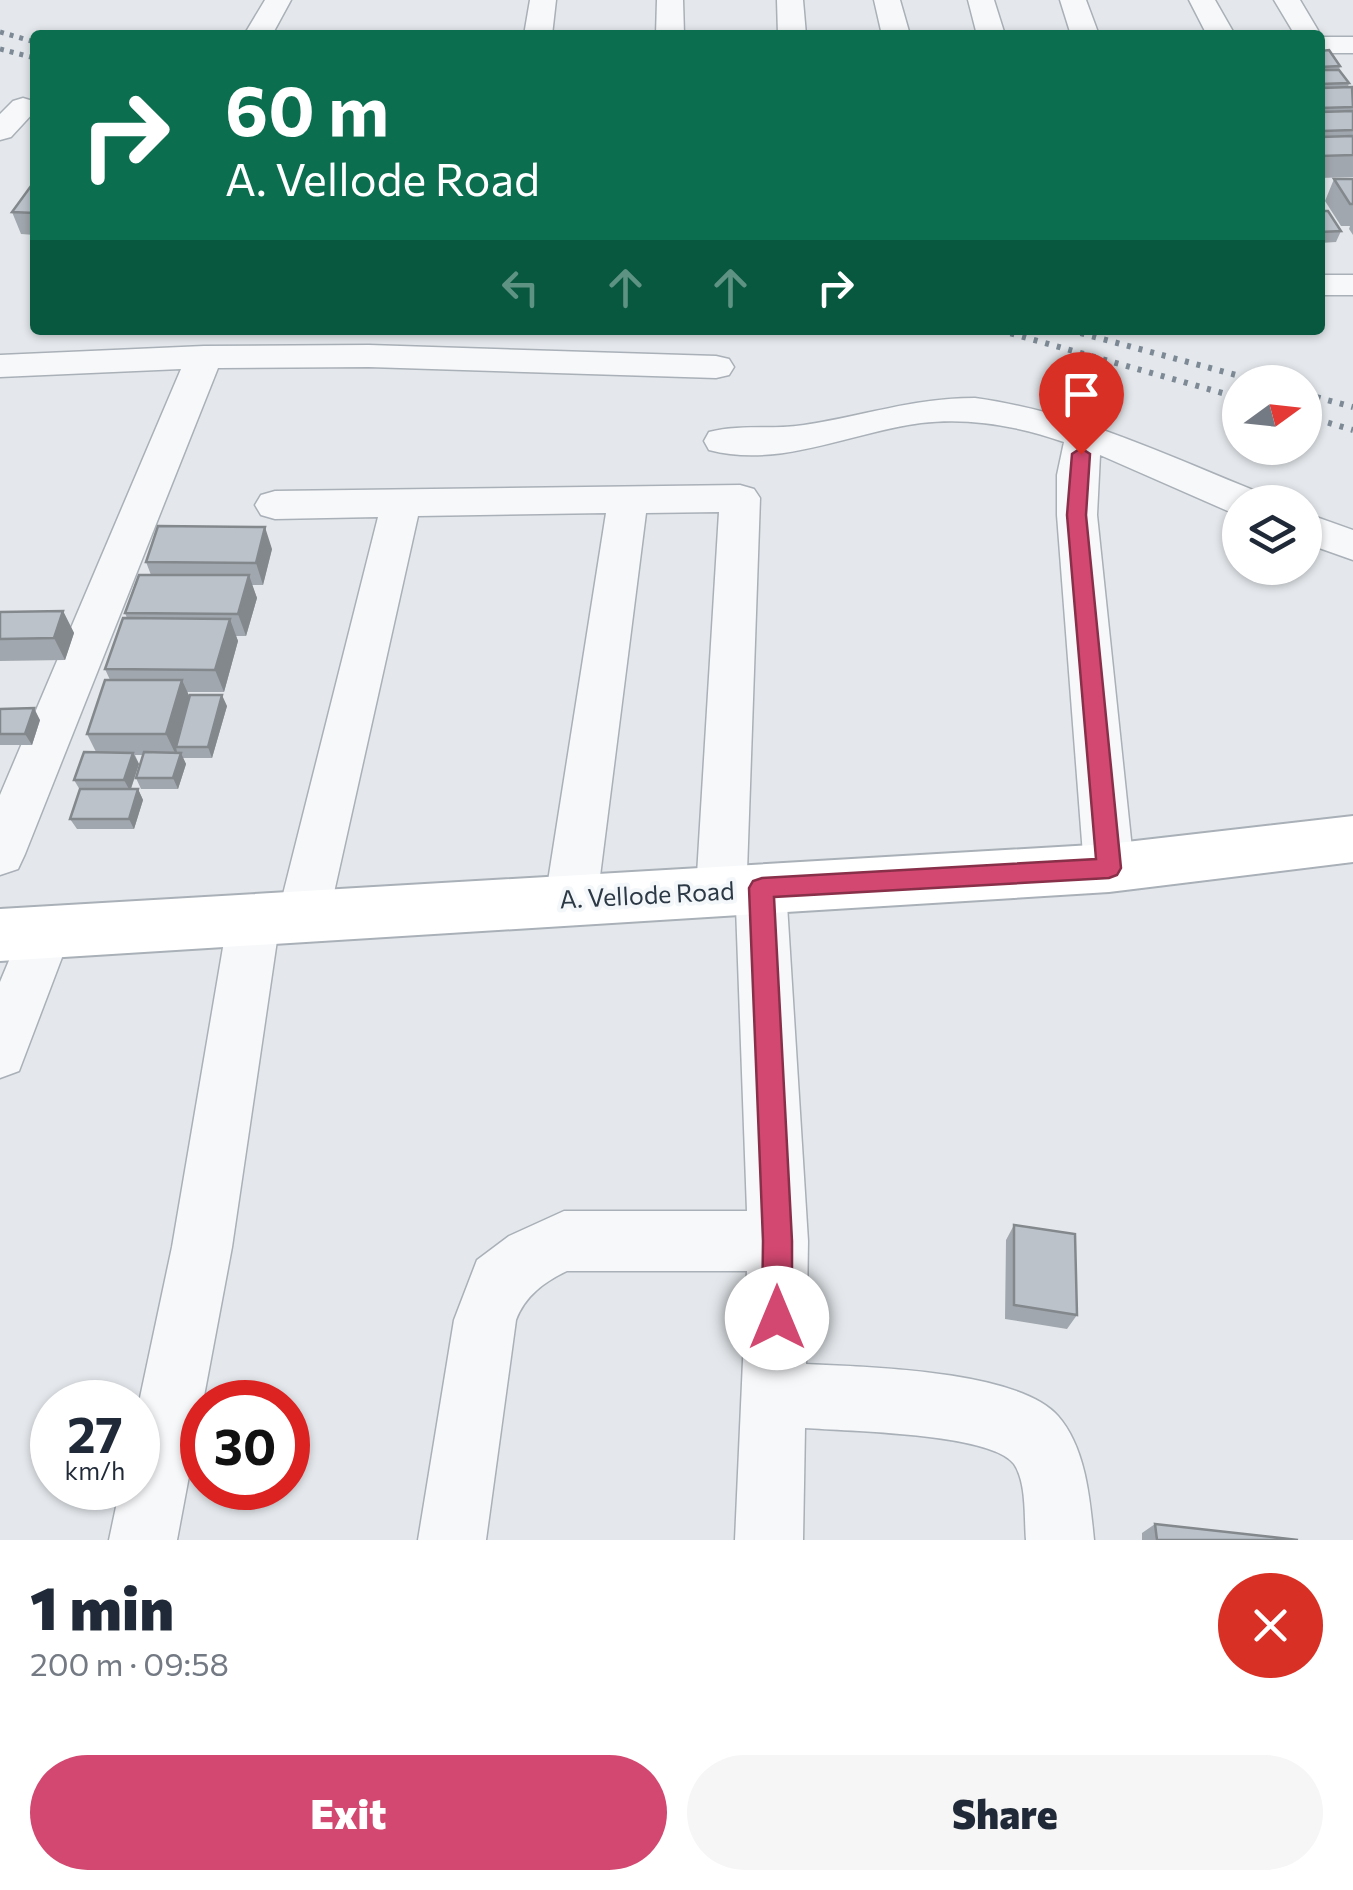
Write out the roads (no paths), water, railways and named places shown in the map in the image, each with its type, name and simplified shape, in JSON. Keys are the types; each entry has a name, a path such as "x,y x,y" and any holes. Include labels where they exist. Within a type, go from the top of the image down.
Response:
{"main road":[{"name":"A. Vellode Road","path":"23,933 1109,868 1353,839"}],"street":[{"path":"261,30 278,0"},
{"path":"539,30 542,0"},
{"path":"670,0 670,30"},
{"path":"790,0 792,30"},
{"path":"887,0 895,30"},
{"path":"980,0 989,30"},
{"path":"1073,0 1083,30"},
{"path":"1202,0 1218,30"},
{"path":"1286,0 1307,30"},
{"path":"1325,48 1353,45"},
{"path":"1325,56 1340,81"},
{"path":"0,131 23,107"},
{"path":"1325,285 1353,285"},
{"path":"7,373 43,335"},
{"path":"7,373 427,344 716,367"},
{"path":"0,854 204,357"},
{"path":"724,441 806,437 896,416 963,410 1015,416 1084,434 1222,493"},
{"path":"1084,434 1077,515 1109,868"},
{"path":"275,505 740,498 742,889 778,1241 769,1540"},
{"path":"571,900 628,500"},
{"path":"143,1540 202,1246 278,917 401,504"},
{"path":"1322,533 1353,546"},
{"path":"0,1052 23,933"},
{"path":"452,1540 485,1320 498,1282 530,1257 564,1241 778,1241"},
{"path":"776,1394 984,1412 1030,1432 1053,1475 1060,1540"}],"railway":[{"path":"0,32 30,41"},
{"path":"0,49 30,57"},
{"path":"1017,335 1222,393"},
{"path":"1088,335 1222,371"},
{"path":"1322,399 1353,407"},
{"path":"1322,421 1353,430"}]}
